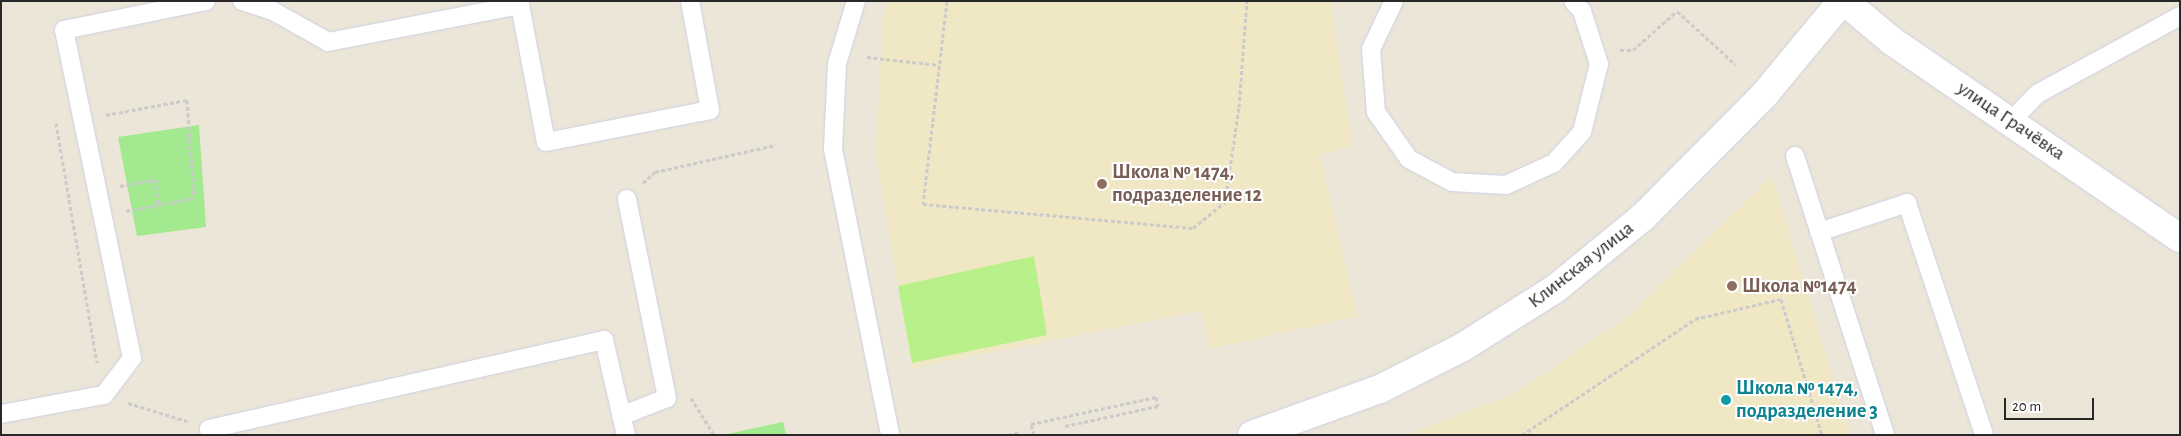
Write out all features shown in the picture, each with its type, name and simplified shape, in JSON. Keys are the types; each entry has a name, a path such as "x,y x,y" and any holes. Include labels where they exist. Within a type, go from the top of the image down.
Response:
{"street":[{"name":"улица Грачёвка","path":"1843,1 1892,40 2180,238"},
{"name":"Клинская улица","path":"1252,435 1380,389 1463,347 1555,289 1642,217 1764,94 1843,1"}],"lane":[{"path":"1,414 104,395 132,358 64,30 206,1"},
{"path":"242,1 272,6 328,42 520,6 546,142 710,110 690,1"},
{"path":"856,1 837,64 833,149 890,435"},
{"path":"1394,1 1371,49 1376,112 1409,159 1452,182 1506,185 1554,163 1582,132 1599,64 1582,5"},
{"path":"2011,121 2037,94 2180,16"},
{"path":"1795,156 1885,435"},
{"path":"621,416 667,398 627,199"},
{"path":"1819,232 1908,203 1984,435"},
{"path":"210,432 604,340 626,435"}],"path":[{"path":"948,1 922,204 1192,228 1225,202 1239,107 1246,1"},
{"path":"1624,47 1633,50 1677,10 1735,64"},
{"path":"867,57 940,65"},
{"path":"108,124 106,116 187,100 194,198 126,211 124,203"},
{"path":"627,199 655,172 776,145"},
{"path":"119,177 122,194"},
{"path":"97,191 154,180 158,205"},
{"path":"1522,435 1695,319 1781,299 1822,435"},
{"path":"104,395 210,432"},
{"path":"1034,435 1031,424 1156,397 1158,406 1065,426"},
{"path":"667,398 692,398 714,435"},
{"path":"1008,435 1020,432"}],"shaded area":[{"name":"Школа № 1474, подразделение 12","path":"889,1 1330,1 1353,146 1320,155 1357,316 1210,349 1201,311 912,368 876,154 883,18"},
{"name":"Школа №1474","path":"1772,176 1850,435 1407,435 1518,392 1629,315"}],"green space":[{"path":"199,125 206,227 137,236 118,137"},
{"path":"1034,256 1047,335 912,363 898,286"},
{"path":"783,422 786,435 723,435"}],"place":[{"name":"Школа № 1474, подразделение 12","path":"1102,184"},
{"name":"Школа №1474","path":"1732,286"},
{"name":"Школа № 1474, подразделение 3","path":"1726,400"}]}
